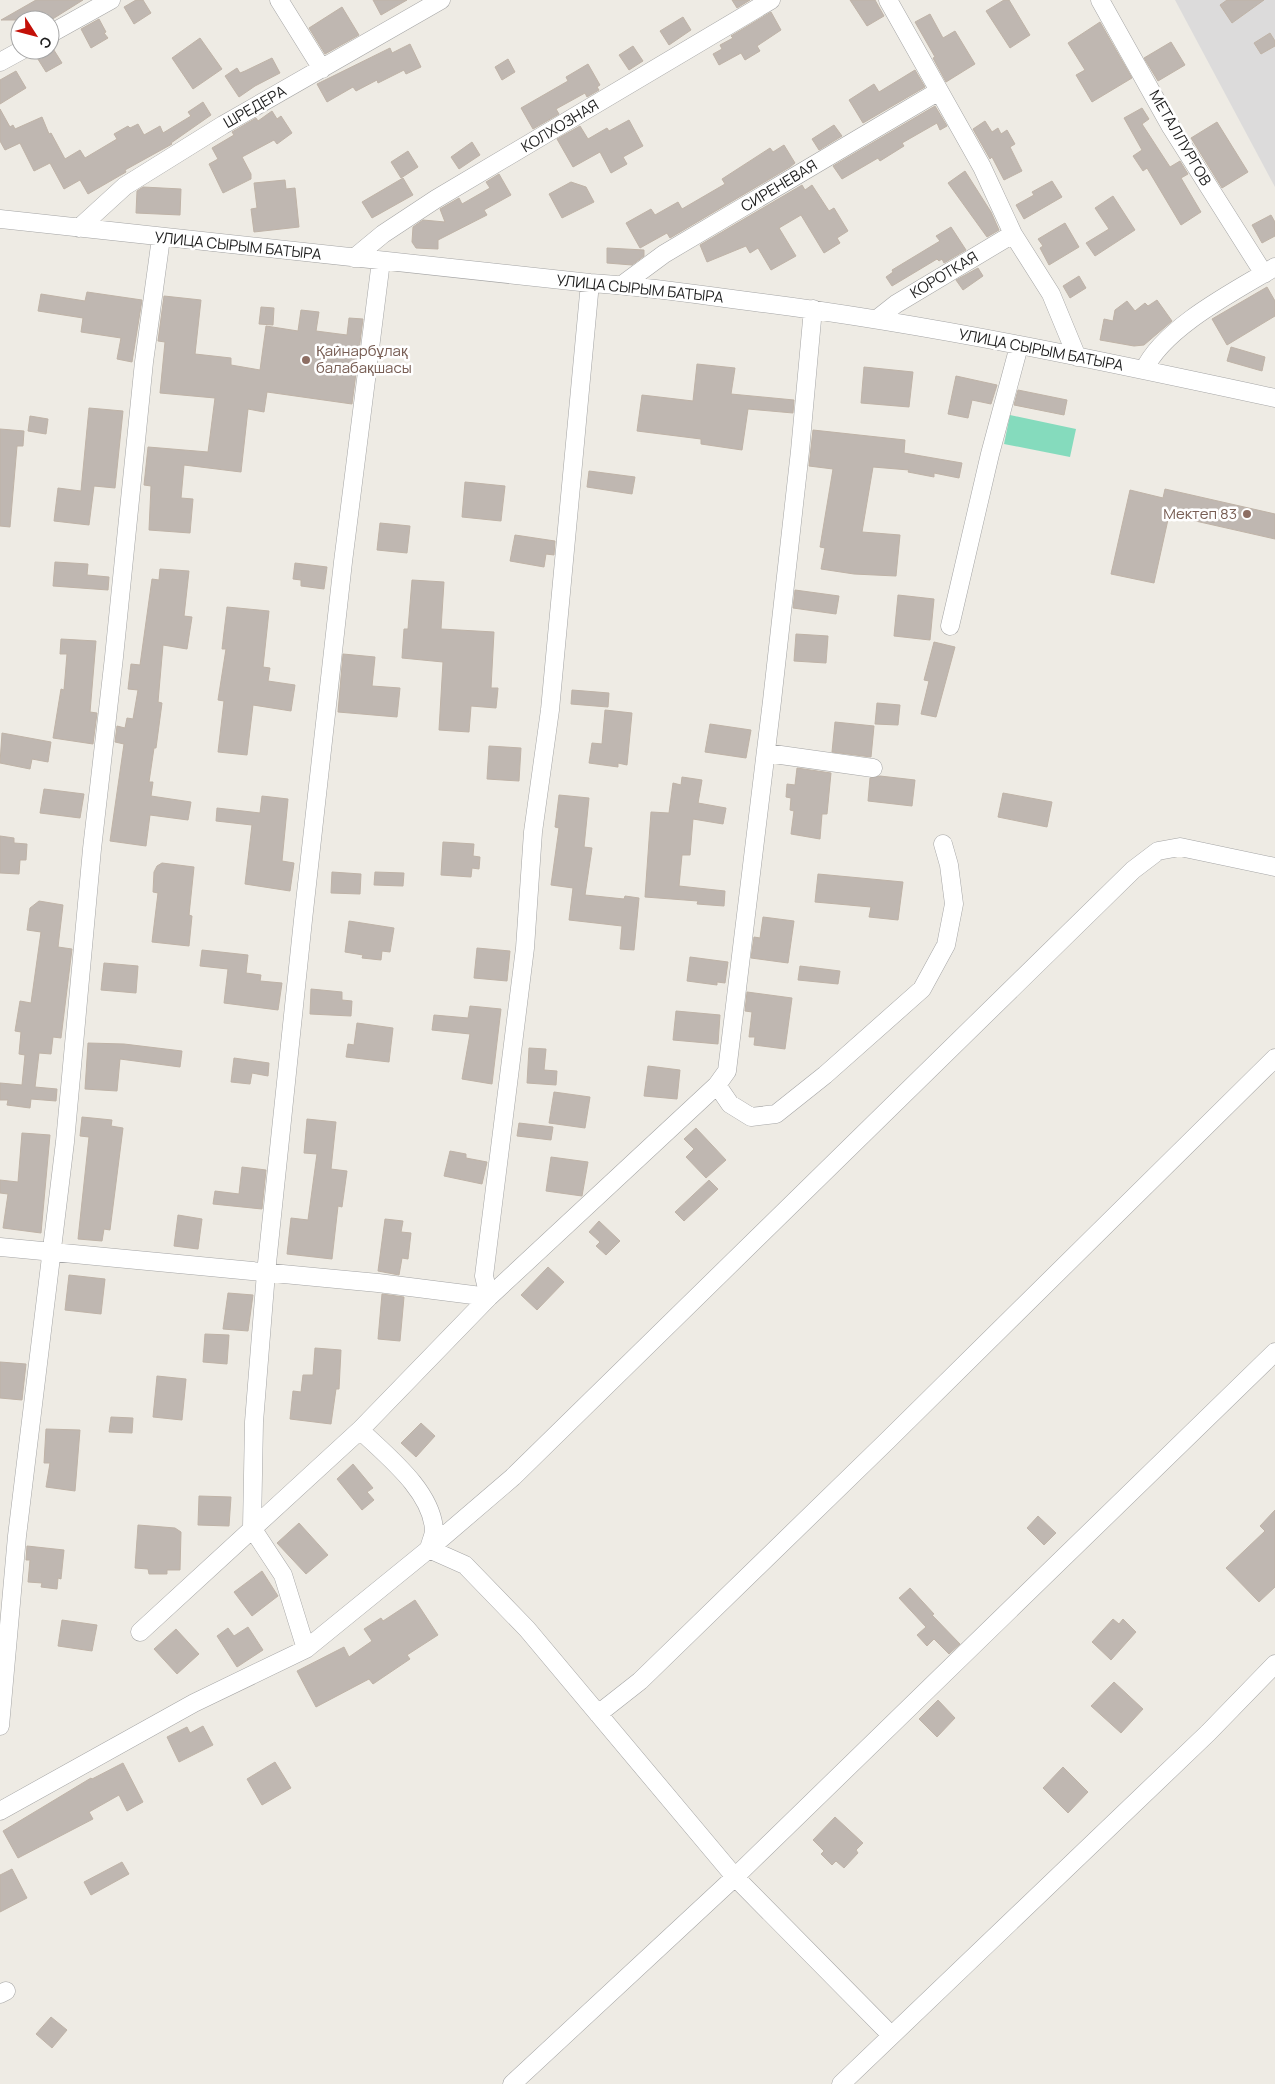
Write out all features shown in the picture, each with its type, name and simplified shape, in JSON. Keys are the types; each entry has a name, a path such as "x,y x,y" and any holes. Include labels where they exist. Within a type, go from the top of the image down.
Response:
{"street":[{"path":"60,28 111,0"},
{"path":"279,0 322,69"},
{"name":"ШРЕДЕРА","path":"78,228 125,186 223,125 441,0"},
{"name":"КОЛХОЗНАЯ","path":"354,258 383,234 436,199 771,0"},
{"path":"888,0 982,167 1013,234 1051,294 1077,357"},
{"name":"МЕТАЛЛУРГОВ","path":"1100,0 1171,127 1269,271"},
{"name":"СИРЕНЕВАЯ","path":"622,285 664,254 939,91"},
{"name":"УЛИЦА СЫРЫМ БАТЫРА","path":"0,219 161,238 622,285 813,309 877,319 1077,357 1275,398"},
{"name":"КОРОТКАЯ","path":"877,319 896,304 1013,234"},
{"path":"0,1726 17,1536 65,1142 92,849 144,362 161,238"},
{"path":"306,1649 283,1575 252,1528 254,1422 266,1273 342,571 381,261"},
{"path":"1144,370 1149,359 1170,336 1196,316 1269,271"},
{"path":"489,1297 484,1276 525,948 533,832 550,710 590,283"},
{"path":"140,1632 360,1430 489,1297 717,1086 727,1071 800,451 813,309"},
{"path":"950,626 990,454 1019,346"},
{"path":"766,752 873,768"},
{"path":"717,1086 730,1104 751,1117 776,1114 825,1075 922,989 946,945 954,904 949,865 943,844"},
{"path":"0,1810 194,1703 306,1649 429,1549 512,1477 1133,870 1158,851 1180,847 1275,867"},
{"path":"598,1714 654,1668 874,1454 1275,1058"},
{"path":"0,1247 378,1283 489,1297"},
{"path":"512,2084 735,1877 1275,1352"},
{"path":"360,1430 422,1494 430,1514 434,1532 429,1549"},
{"path":"429,1549 465,1565 527,1629 735,1877 892,2035"},
{"path":"841,2084 1208,1732 1275,1664"}],"shaded area":[{"path":"1175,0 1275,0 1275,187"}],"green space":[{"path":"1010,415 1076,429 1070,457 1004,444"}],"building":[{"path":"36,0 83,0 60,14 60,10 18,10"},
{"path":"136,0 143,0 151,13 134,24 124,7"},
{"path":"373,0 407,0 381,15"},
{"path":"732,0 750,0 737,8"},
{"path":"850,0 875,0 884,16 867,26"},
{"path":"1004,0 1009,0 1030,35 1010,48 986,11"},
{"path":"1227,0 1264,0 1232,23 1220,5"},
{"path":"342,7 359,35 325,54 309,28"},
{"path":"771,12 781,30 757,46 760,51 745,60 741,53 719,65 713,54 722,49 720,45 733,38 731,36"},
{"path":"930,14 943,38 955,31 975,64 946,82 933,58 935,57 915,22"},
{"path":"10,15 10,20 1,20"},
{"path":"683,17 691,30 669,45 660,31"},
{"path":"99,19 108,38 91,48 81,29"},
{"path":"1100,22 1132,78 1092,102 1076,75 1085,70 1068,43"},
{"path":"1270,33 1275,41 1275,46 1261,54 1254,43"},
{"path":"200,38 222,69 193,89 172,58"},
{"path":"1171,42 1185,65 1158,81 1144,58"},
{"path":"410,44 421,67 406,74 404,70 378,83 377,80 356,91 353,87 327,102 317,84 390,48 392,53"},
{"path":"633,46 643,61 629,70 619,55"},
{"path":"272,58 280,73 239,97 225,76 237,68 240,73"},
{"path":"508,59 515,72 502,80 495,67"},
{"path":"38,60 60,60 62,63 46,72"},
{"path":"588,64 600,85 597,87 599,90 587,97 585,93 556,109 559,114 533,129 521,108 568,81 566,77"},
{"path":"915,70 925,87 863,123 849,100 874,84 879,92"},
{"path":"16,71 26,88 0,104 0,80"},
{"path":"203,102 211,115 172,144 125,170 126,172 88,194 80,180 64,189 50,163 34,171 20,143 5,150 0,141 0,109 10,127 13,125 15,129 42,117 49,134 51,133 65,159 80,150 85,158 117,139 114,134 128,126 130,128 138,124 144,135 160,126 163,133 191,116 188,112"},
{"path":"935,106 947,126 940,130 937,123 902,143 904,146 880,161 878,158 842,179 833,166"},
{"path":"1142,108 1149,119 1142,124 1170,167 1180,161 1188,174 1181,178 1201,212 1181,225 1147,168 1143,171 1133,156 1142,150 1124,118"},
{"path":"272,111 277,119 281,116 292,133 277,144 274,140 242,157 251,174 251,179 223,193 209,164 218,159 212,148 234,135 232,132 256,118 258,121"},
{"path":"629,120 643,146 623,157 627,164 611,173 600,152 573,167 557,139 580,126 588,139 607,128 609,131"},
{"path":"985,121 992,132 998,128 1001,134 1007,130 1015,144 1010,147 1022,171 1004,180 992,157 990,159 973,129"},
{"path":"1217,122 1248,172 1222,188 1191,138"},
{"path":"834,125 842,136 819,150 812,139"},
{"path":"472,142 480,155 459,169 451,157"},
{"path":"784,145 795,163 790,167 670,238 667,233 640,248 626,223 651,209 655,215 678,202 682,209 725,184 722,179 770,148 773,152"},
{"path":"408,151 418,167 401,178 391,162"},
{"path":"965,171 991,212 999,230 987,237 948,183"},
{"path":"499,174 511,195 484,210 487,215 438,240 438,249 416,248 412,242 413,227 423,220 445,222 440,209 459,198 462,204 490,188 486,182"},
{"path":"403,178 413,195 372,218 362,202"},
{"path":"285,180 286,189 295,188 299,227 254,232 251,209 257,208 254,183"},
{"path":"1052,181 1062,197 1024,219 1016,205 1034,195 1032,192"},
{"path":"571,182 586,187 594,202 562,218 549,194"},
{"path":"802,185 805,190 812,185 829,211 834,208 848,231 837,238 840,243 824,253 801,215 779,228 796,256 771,270 758,248 750,253 746,246 707,262 700,245"},
{"path":"143,187 181,189 180,215 136,213 137,191"},
{"path":"1113,196 1135,230 1095,256 1086,243 1109,229 1095,208"},
{"path":"1271,215 1275,222 1275,236 1262,243 1252,225"},
{"path":"1065,223 1079,247 1049,265 1040,248 1043,246 1038,239"},
{"path":"951,227 966,250 944,263 942,259 939,261 937,259 892,286 886,277 893,272 892,270 940,241 936,236"},
{"path":"607,248 644,250 644,256 632,265 607,263"},
{"path":"978,268 983,276 963,290 956,280"},
{"path":"1079,276 1086,288 1070,298 1063,286"},
{"path":"1267,287 1275,301 1275,316 1227,345 1212,319"},
{"path":"87,292 142,300 132,362 117,359 121,338 81,332 83,318 38,311 41,294 85,301"},
{"path":"164,296 201,300 195,354 231,358 231,365 260,370 266,326 298,331 301,310 319,312 316,331 347,335 349,318 363,319 352,404 267,392 264,412 248,409 241,472 184,465 181,498 193,499 190,533 149,530 151,486 144,485 148,447 208,452 215,398 160,393 165,342 158,341"},
{"path":"1157,300 1172,321 1144,345 1134,346 1100,340 1104,319 1113,321 1115,310 1127,301 1135,311 1145,303 1148,306"},
{"path":"261,307 274,308 273,325 259,324"},
{"path":"1231,347 1265,357 1262,371 1227,361"},
{"path":"697,364 735,368 731,394 794,400 793,413 748,409 742,450 701,444 701,439 637,431 642,395 693,401"},
{"path":"864,367 913,372 909,407 861,403"},
{"path":"956,376 997,385 991,404 972,400 968,418 948,414"},
{"path":"1018,390 1067,400 1064,415 1014,405"},
{"path":"89,408 123,411 115,488 94,486 89,525 54,521 58,488 81,491"},
{"path":"30,416 48,419 46,434 28,431"},
{"path":"0,429 24,431 23,446 17,446 10,527 0,526"},
{"path":"813,430 905,440 904,453 962,463 959,478 934,473 934,477 908,472 909,470 873,467 862,532 900,535 896,576 854,574 821,569 825,548 820,547 833,469 809,466"},
{"path":"589,471 635,477 632,494 587,487"},
{"path":"465,482 505,486 501,521 462,517"},
{"path":"1165,489 1275,514 1275,539 1169,515 1154,583 1111,574 1130,490 1163,498"},
{"path":"380,523 410,526 407,553 377,550"},
{"path":"515,535 555,541 554,555 546,554 544,567 510,561"},
{"path":"55,562 88,564 87,575 109,577 108,590 53,586"},
{"path":"295,563 327,567 324,589 301,586 301,580 293,579"},
{"path":"160,569 189,571 184,616 192,617 187,649 163,645 158,702 162,703 149,782 153,782 151,796 191,802 188,820 150,815 146,846 110,841 124,744 115,742 117,726 125,728 127,718 133,719 138,690 128,689 131,664 140,665 152,579 159,580"},
{"path":"412,580 444,582 441,629 494,632 491,688 498,688 496,708 471,706 469,732 439,730 443,662 402,658 404,629 408,629"},
{"path":"795,590 839,596 836,614 793,608"},
{"path":"898,595 934,599 930,640 894,636"},
{"path":"227,607 269,611 263,667 270,668 268,681 295,685 291,711 253,705 247,755 218,752 224,701 218,700 226,649 222,649"},
{"path":"796,634 828,636 826,663 794,661"},
{"path":"61,639 96,641 90,712 97,713 93,744 53,738 61,689 64,690 67,654 60,654"},
{"path":"934,642 955,647 936,717 921,714 929,681 924,680"},
{"path":"343,654 375,657 372,686 400,688 397,717 338,712"},
{"path":"572,690 609,693 608,707 571,704"},
{"path":"877,703 900,705 898,725 875,724"},
{"path":"605,710 632,713 627,765 618,763 618,767 589,763 592,743 602,744"},
{"path":"835,722 874,726 871,757 832,752"},
{"path":"710,724 751,730 746,758 705,752"},
{"path":"2,733 51,742 48,762 32,759 30,769 0,763"},
{"path":"489,746 521,748 519,781 487,779"},
{"path":"797,768 831,773 827,814 822,814 820,839 791,834 794,811 790,810 791,798 786,797 787,784 795,785"},
{"path":"880,776 915,780 912,806 868,801 870,778"},
{"path":"682,777 702,780 698,803 726,808 723,824 693,819 690,855 682,855 679,886 725,891 724,906 697,904 698,901 645,897 651,812 669,813 673,783 681,785"},
{"path":"44,789 84,794 80,818 40,813"},
{"path":"1003,793 1052,802 1047,827 998,817"},
{"path":"559,795 589,798 584,847 592,848 585,895 624,899 625,896 639,898 634,950 620,949 622,926 569,920 573,888 551,885 559,828 555,827"},
{"path":"262,796 288,799 282,861 294,863 290,891 245,884 252,825 216,821 217,808 260,813"},
{"path":"0,836 14,838 14,843 27,844 26,860 20,860 19,874 0,873"},
{"path":"443,842 474,844 473,856 480,857 479,869 472,868 471,877 441,875"},
{"path":"162,863 194,867 189,915 192,916 189,946 152,942 158,893 153,892 154,872 157,866"},
{"path":"332,872 361,874 360,894 331,893"},
{"path":"375,872 404,873 403,886 374,885"},
{"path":"818,874 903,882 898,920 869,917 871,907 815,902"},
{"path":"39,901 63,905 58,947 72,949 61,1038 53,1037 51,1054 39,1053 35,1087 57,1089 56,1101 31,1099 30,1108 7,1105 8,1100 0,1100 0,1083 22,1085 25,1055 19,1054 21,1032 15,1031 20,1001 31,1003 41,932 27,930 30,908"},
{"path":"763,917 794,921 788,963 751,958 754,937 760,938"},
{"path":"349,921 394,928 390,952 382,951 381,960 362,958 363,955 345,952"},
{"path":"477,948 510,951 507,981 474,978"},
{"path":"202,950 248,955 246,973 261,975 260,981 282,983 278,1010 224,1003 228,969 200,966"},
{"path":"690,957 728,962 725,983 717,982 717,985 687,981"},
{"path":"104,963 138,966 136,993 101,990"},
{"path":"800,966 840,971 838,984 798,980"},
{"path":"311,989 342,992 342,1000 352,1001 351,1016 310,1014"},
{"path":"747,992 792,998 785,1049 754,1045 755,1037 749,1037 752,1012 745,1011"},
{"path":"470,1006 501,1009 492,1084 462,1079 470,1034 432,1030 434,1015 468,1018"},
{"path":"676,1011 720,1015 718,1044 673,1040"},
{"path":"357,1023 393,1028 389,1062 346,1057 348,1044 354,1045"},
{"path":"88,1043 124,1044 182,1051 180,1067 120,1059 117,1091 85,1089"},
{"path":"529,1048 546,1049 544,1070 557,1071 556,1085 527,1083"},
{"path":"234,1058 269,1063 268,1076 252,1073 250,1084 231,1082"},
{"path":"648,1066 680,1070 677,1099 644,1096"},
{"path":"554,1092 590,1097 585,1128 549,1123"},
{"path":"82,1117 112,1120 111,1126 123,1128 110,1230 104,1229 102,1241 78,1239 89,1137 80,1136"},
{"path":"307,1119 336,1122 331,1169 347,1171 342,1207 338,1206 332,1259 287,1254 291,1218 308,1220 317,1154 304,1153"},
{"path":"519,1123 553,1127 551,1140 517,1136"},
{"path":"696,1128 726,1160 706,1178 686,1157 694,1149 684,1139"},
{"path":"22,1133 50,1135 41,1233 3,1228 8,1194 0,1193 0,1180 18,1182"},
{"path":"450,1151 466,1154 466,1158 487,1162 482,1184 444,1176"},
{"path":"551,1157 588,1162 582,1196 546,1191"},
{"path":"242,1167 266,1170 262,1209 213,1204 215,1191 239,1194"},
{"path":"709,1180 718,1189 684,1221 675,1212"},
{"path":"178,1215 202,1219 198,1249 174,1246"},
{"path":"385,1219 403,1221 401,1232 411,1233 408,1259 402,1258 399,1275 378,1271"},
{"path":"599,1221 620,1241 606,1255 596,1246 600,1242 589,1232"},
{"path":"548,1267 564,1282 537,1310 521,1295"},
{"path":"69,1275 105,1279 101,1314 65,1310"},
{"path":"228,1293 253,1295 248,1331 223,1329"},
{"path":"382,1294 404,1297 400,1341 378,1339"},
{"path":"205,1334 229,1335 227,1364 203,1362"},
{"path":"315,1348 341,1350 339,1389 336,1389 331,1424 290,1419 293,1391 301,1392 303,1375 313,1375"},
{"path":"0,1362 26,1364 22,1400 0,1398"},
{"path":"157,1376 186,1379 182,1420 153,1417"},
{"path":"111,1417 133,1418 132,1433 109,1432"},
{"path":"421,1423 435,1436 416,1457 401,1443"},
{"path":"46,1429 80,1430 75,1491 46,1487 50,1463 44,1463"},
{"path":"353,1464 373,1488 367,1492 374,1500 362,1510 337,1479"},
{"path":"199,1496 231,1497 229,1526 198,1525"},
{"path":"1275,1510 1275,1587 1259,1602 1226,1568 1265,1531 1260,1526"},
{"path":"1038,1516 1056,1533 1044,1545 1027,1528"},
{"path":"299,1523 328,1555 306,1574 277,1543"},
{"path":"138,1525 175,1528 181,1532 180,1570 167,1570 167,1574 149,1574 148,1569 135,1568"},
{"path":"27,1546 64,1550 61,1579 58,1578 57,1589 41,1587 42,1583 28,1582 30,1560 26,1560"},
{"path":"262,1571 278,1596 252,1616 234,1592"},
{"path":"910,1588 934,1614 932,1615 960,1644 949,1654 934,1639 927,1646 917,1635 926,1627 899,1598"},
{"path":"415,1600 438,1635 407,1655 410,1659 373,1684 369,1679 316,1707 297,1671 344,1647 349,1657 372,1641 364,1629 381,1618 383,1621"},
{"path":"1113,1619 1119,1624 1123,1619 1136,1632 1111,1660 1092,1642"},
{"path":"62,1620 97,1625 92,1651 58,1646"},
{"path":"248,1627 263,1650 237,1667 217,1636 228,1628 234,1636"},
{"path":"176,1629 199,1654 177,1674 154,1649"},
{"path":"1114,1682 1143,1709 1121,1733 1091,1706"},
{"path":"938,1700 955,1718 937,1737 919,1719"},
{"path":"203,1726 213,1745 179,1762 167,1737 187,1727 190,1733"},
{"path":"275,1762 291,1788 262,1805 247,1779"},
{"path":"123,1763 143,1802 127,1811 119,1795 89,1812 93,1819 18,1858 3,1831 91,1778"},
{"path":"1063,1767 1088,1792 1068,1813 1043,1788"},
{"path":"835,1817 863,1843 856,1850 858,1853 844,1868 836,1861 832,1865 821,1854 824,1851 813,1840"},
{"path":"122,1862 129,1874 91,1895 84,1882"},
{"path":"12,1869 27,1898 0,1912 0,1875"},
{"path":"51,2017 67,2030 52,2048 36,2034"}],"place":[{"name":"Қайнарбұлақ балабақшасы","path":"306,360"},
{"name":"Мектеп 83","path":"1247,514"}]}
